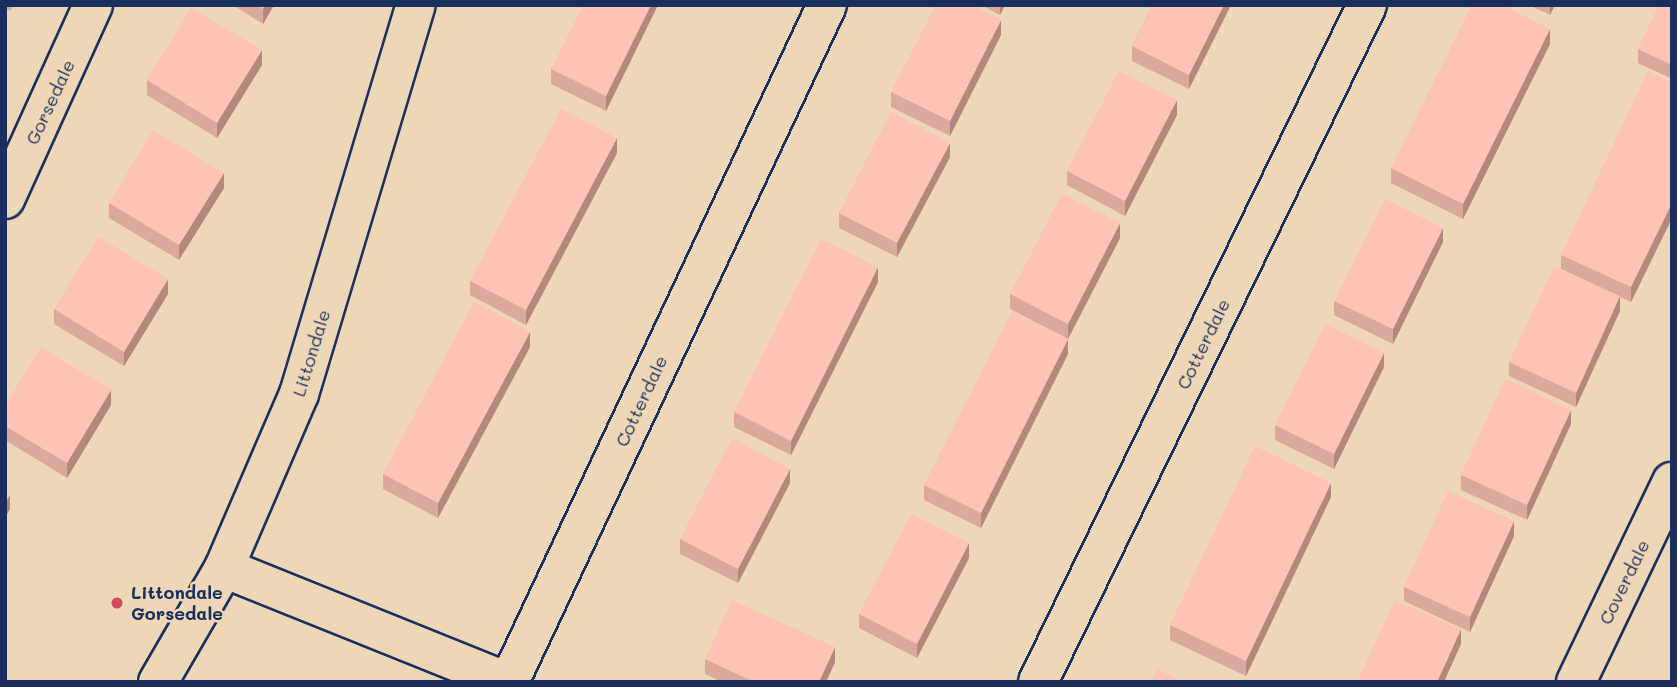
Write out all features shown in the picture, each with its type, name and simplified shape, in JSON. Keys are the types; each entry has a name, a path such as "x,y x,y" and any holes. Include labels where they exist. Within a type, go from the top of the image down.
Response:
{"street":[{"name":"Gorsedale","path":"5,199 93,5"},
{"name":"Littondale","path":"158,682 224,568 299,394 416,5"},
{"name":"Cotterdale","path":"224,568 508,682 827,5"},
{"name":"Cotterdale","path":"1038,682 1367,5"},
{"name":"Coverdale","path":"1576,682 1672,482"}],"building":[{"path":"583,5 651,5 606,96 551,69"},
{"path":"936,5 972,5 1001,20 950,121 891,92"},
{"path":"1153,5 1224,5 1189,75 1132,46"},
{"path":"1472,5 1502,5 1550,29 1463,204 1391,168"},
{"path":"1659,5 1672,5 1672,65 1638,49"},
{"path":"191,8 262,50 217,123 147,80"},
{"path":"1119,71 1177,100 1125,201 1067,171"},
{"path":"1648,71 1672,83 1672,203 1631,287 1561,255"},
{"path":"561,109 617,138 526,310 470,281"},
{"path":"891,112 950,143 897,243 839,213"},
{"path":"153,130 224,173 179,245 109,203"},
{"path":"1062,194 1120,223 1068,324 1010,294"},
{"path":"1385,199 1443,228 1393,329 1334,301"},
{"path":"98,237 168,279 124,352 54,309"},
{"path":"821,239 878,267 791,441 734,412"},
{"path":"1554,267 1620,296 1576,393 1509,362"},
{"path":"474,302 530,332 438,503 383,474"},
{"path":"1012,311 1068,339 981,513 924,485"},
{"path":"1325,324 1384,353 1334,454 1275,425"},
{"path":"41,347 111,390 67,463 5,426 5,406"},
{"path":"1505,379 1571,410 1527,505 1461,475"},
{"path":"732,438 790,469 738,569 680,539"},
{"path":"1255,446 1331,483 1246,661 1170,625"},
{"path":"1448,491 1514,521 1470,617 1404,587"},
{"path":"911,514 969,543 917,644 859,614"},
{"path":"732,600 835,647 819,682 754,682 705,659"},
{"path":"1395,600 1461,629 1437,682 1357,682"},
{"path":"1157,669 1183,682 1151,682"}],"place":[{"name":"Littondale Gorsedale","path":"117,603"}]}
